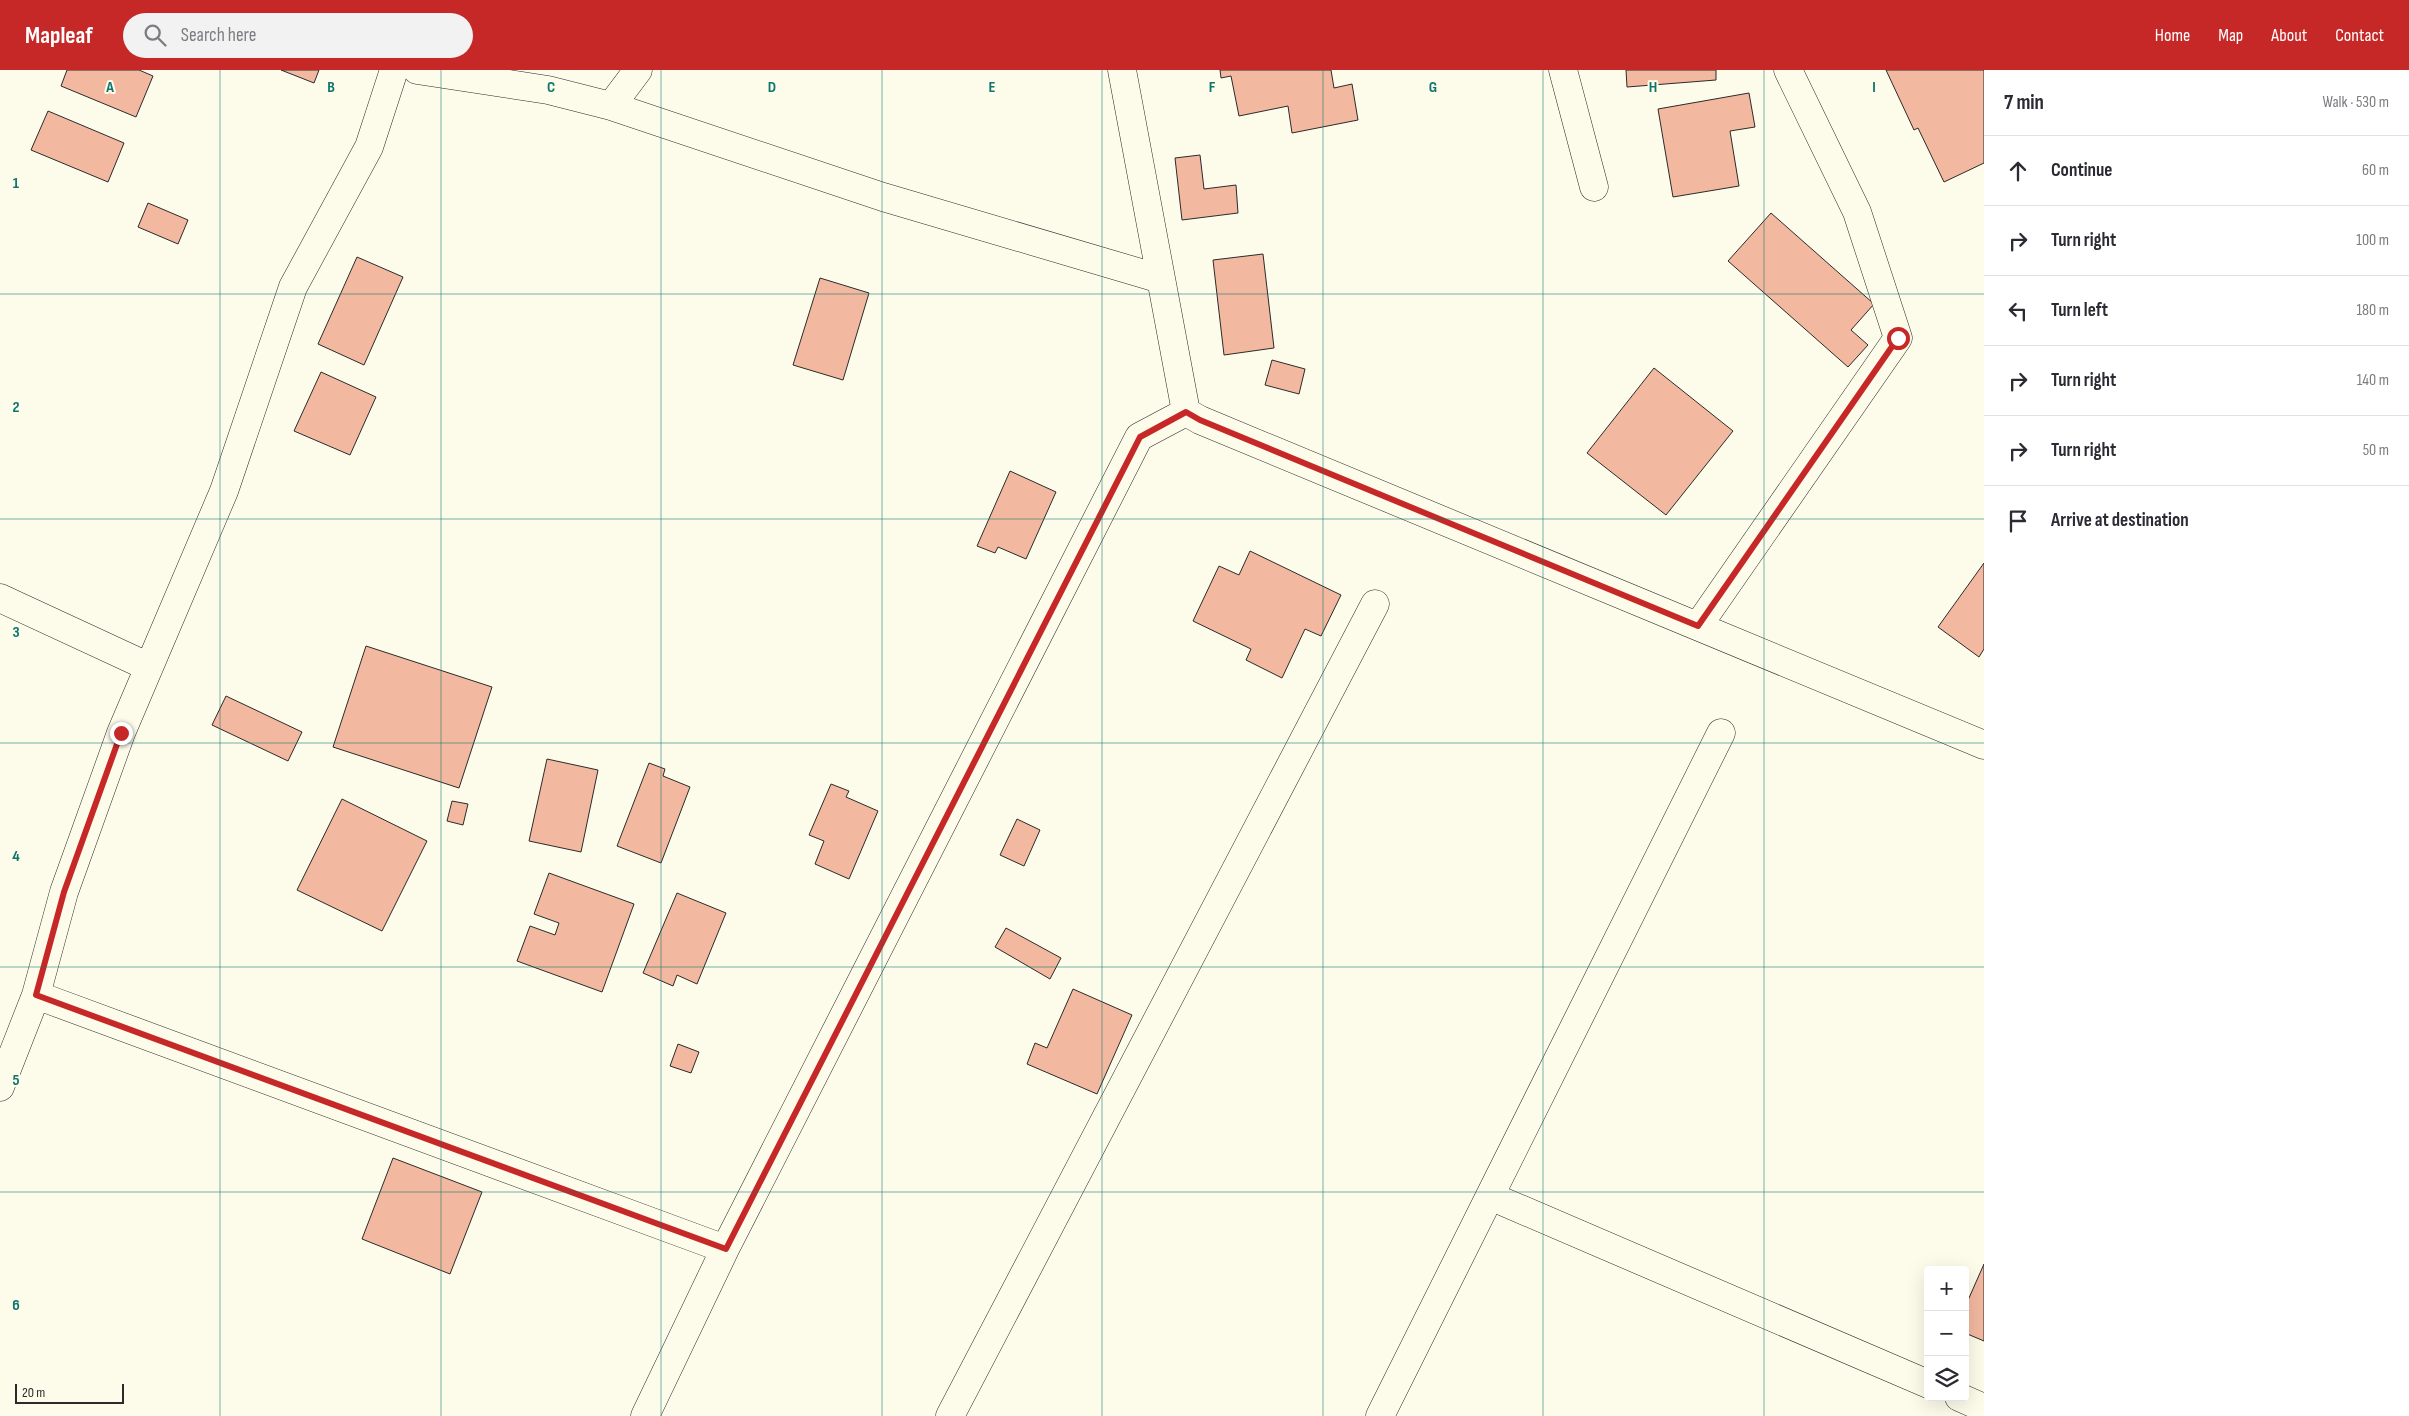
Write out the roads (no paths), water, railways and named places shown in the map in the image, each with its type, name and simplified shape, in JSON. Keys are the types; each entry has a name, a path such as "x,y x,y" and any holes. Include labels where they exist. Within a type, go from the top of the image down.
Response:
{"street":[{"path":"2,1077 36,995 64,892 121,733 224,491 292,287 369,146 394,70"},
{"path":"417,70 548,90 611,106 883,197 1162,279"},
{"path":"611,106 638,70"},
{"path":"1122,70 1186,412"},
{"path":"1563,70 1594,187"},
{"path":"1698,626 1898,338 1857,212 1788,70"},
{"path":"1186,412 1200,420 1984,745"},
{"path":"645,1416 726,1249 1140,437 1186,412"},
{"path":"0,598 149,667"},
{"path":"950,1416 1375,604"},
{"path":"1380,1416 1721,733"},
{"path":"36,995 726,1249"},
{"path":"1490,1196 1924,1382"},
{"path":"1968,1401 1984,1408"}]}
